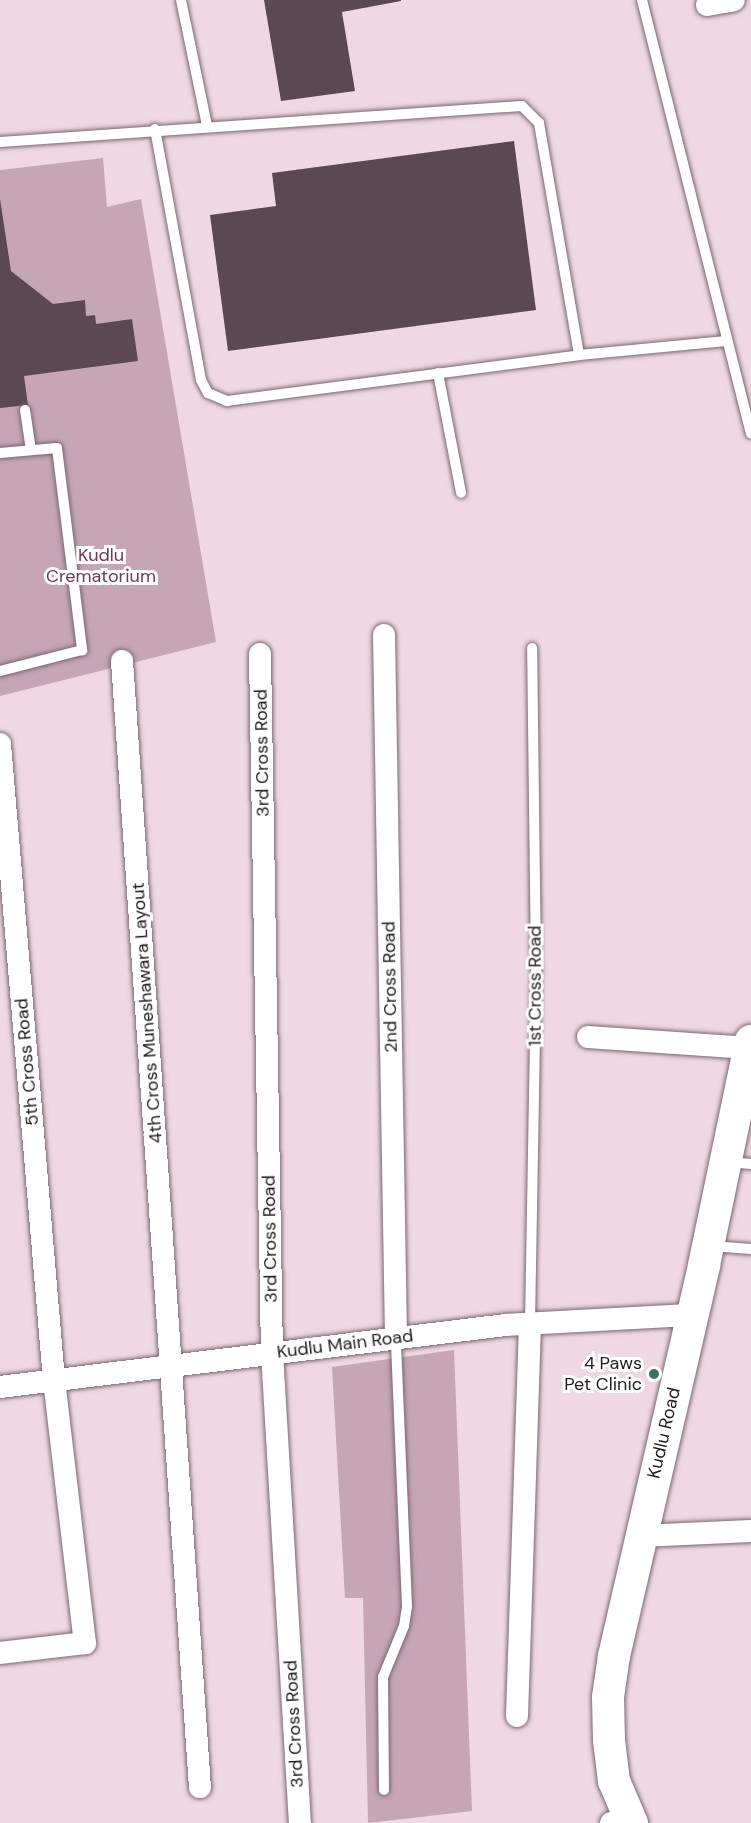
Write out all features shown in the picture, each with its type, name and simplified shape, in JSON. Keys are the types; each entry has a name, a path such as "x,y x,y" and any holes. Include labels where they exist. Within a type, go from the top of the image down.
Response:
{"street":[{"path":"707,5 734,0"},
{"name":"2nd Cross Road","path":"384,635 396,1338"},
{"name":"3rd Cross Road","path":"260,654 272,1353 300,1823"},
{"name":"4th Cross Muneshawara Layout","path":"122,661 200,1787"},
{"name":"5th Cross Road","path":"0,744 54,1380 86,1643 0,1653"},
{"path":"588,1037 750,1045"},
{"name":"Kudlu Road","path":"624,1821 614,1781 608,1697 640,1536 708,1246 738,1163 750,1045"},
{"name":"Kudlu Main Road","path":"0,1387 396,1338 530,1324 692,1315"},
{"path":"518,1716 530,1324"},
{"path":"640,1536 751,1531"}],"lane":[{"path":"181,0 207,125"},
{"path":"642,0 751,433"},
{"path":"0,142 207,125 522,106 539,123 579,355"},
{"path":"155,129 201,380 208,393 227,401 579,355 726,341"},
{"path":"438,373 461,493"},
{"path":"25,410 30,450"},
{"path":"0,453 57,447 82,650 0,671"},
{"name":"1st Cross Road","path":"530,1324 536,966 532,648"},
{"path":"708,1246 751,1250"},
{"path":"384,1790 383,1677 404,1626 407,1606 396,1338"}],"green space":[{"name":"Kudlu Crematorium","path":"103,158 107,207 141,199 216,642 0,696 0,170"},
{"path":"454,1350 472,1811 368,1823 363,1598 345,1598 332,1367"}],"building":[{"path":"264,0 401,1 342,12 355,91 281,101"},
{"path":"514,141 536,310 228,351 210,215 276,206 272,173"},
{"path":"0,199 11,271 53,304 85,300 86,316 95,315 96,324 132,319 138,361 24,376 28,405 0,408"}],"place":[{"name":"4 Paws Pet Clinic","path":"654,1374"}]}
